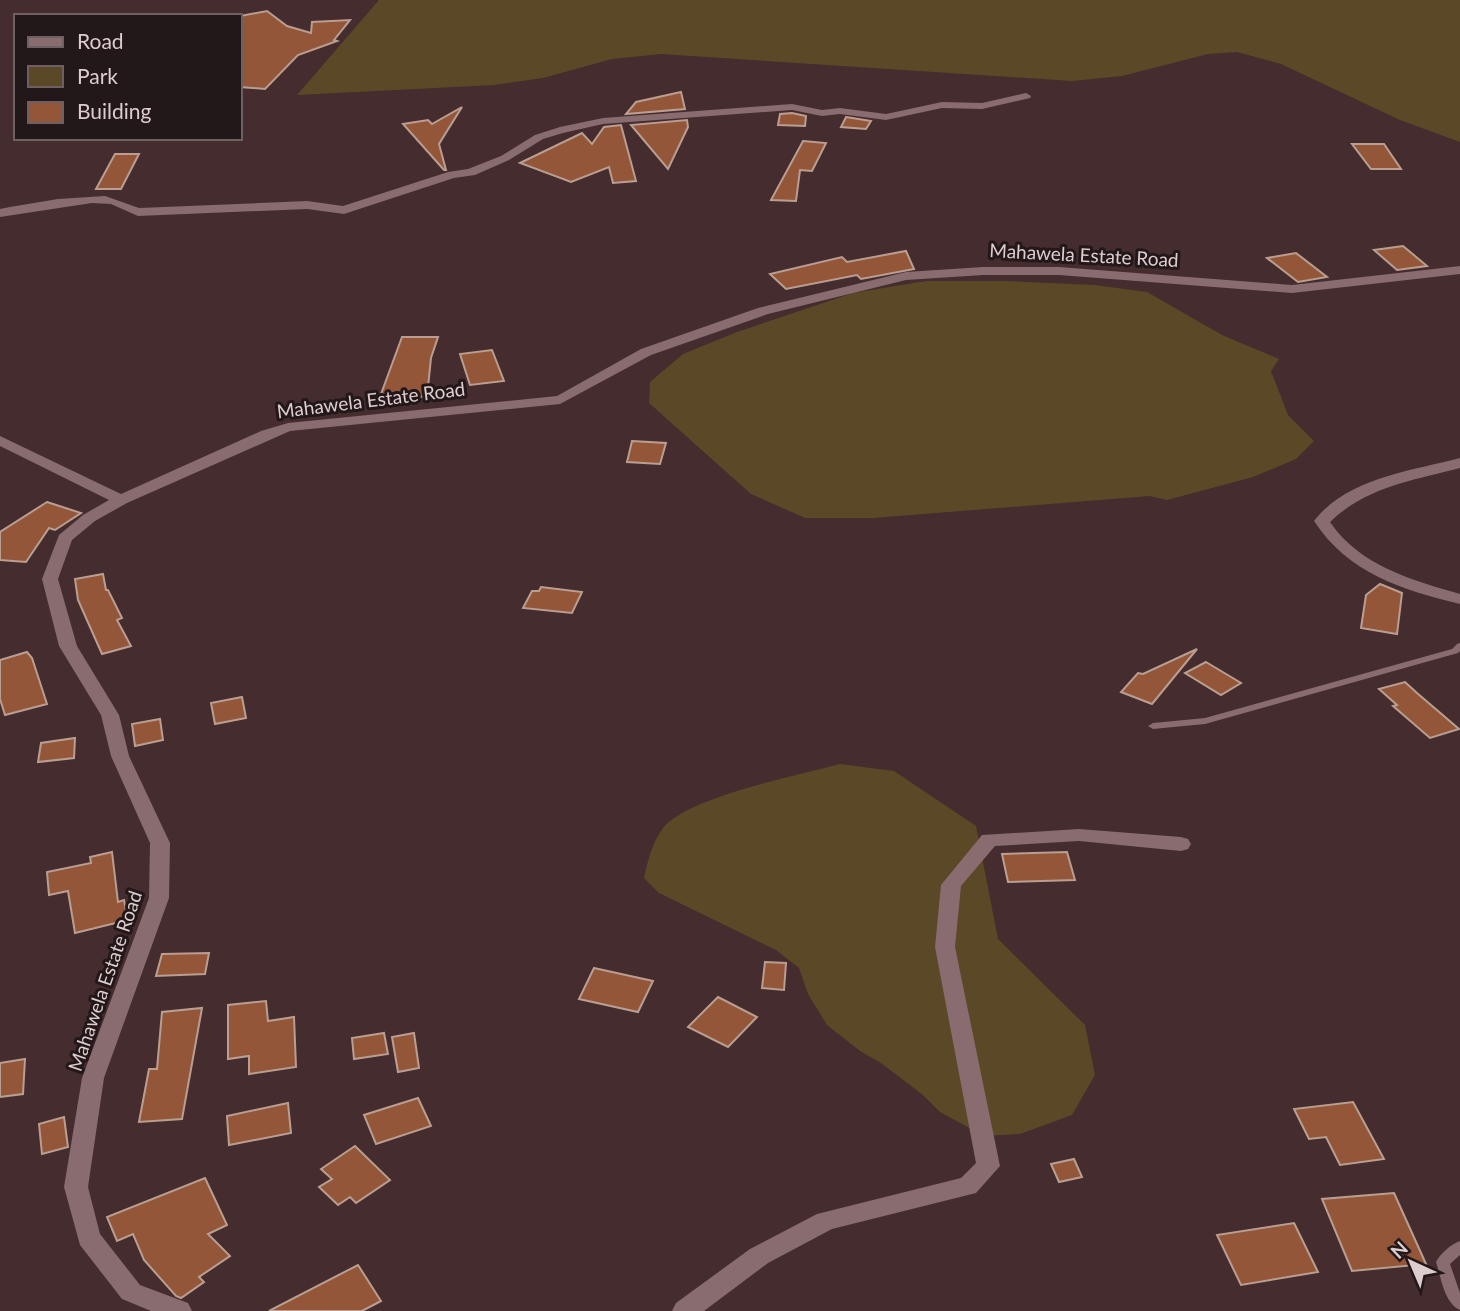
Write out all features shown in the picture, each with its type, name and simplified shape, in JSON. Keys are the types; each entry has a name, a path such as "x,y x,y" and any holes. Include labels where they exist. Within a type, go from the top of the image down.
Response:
{"street":[{"path":"0,213 78,201 113,200 125,209 138,212 307,205 344,210 452,175 471,172 505,158 539,137 603,121 792,107 822,113 840,111 886,117 942,106 982,106 1026,96"},
{"name":"Mahawela Estate Road","path":"179,1311 131,1292 89,1238 76,1187 93,1078 159,898 160,843 120,756 110,715 68,646 50,579 65,538 89,518 121,500 266,434 288,427 560,400 646,352 763,311 906,276 982,271 1059,271 1292,289 1460,270"},
{"path":"0,440 121,500"},
{"path":"1460,463 1365,490 1332,508 1322,521 1328,532 1359,560 1404,582 1460,599"},
{"path":"685,1311 759,1256 826,1221 968,1186 988,1166 944,947 951,886 989,840 1079,835 1181,844"}],"lane":[{"path":"1153,726 1205,721 1455,651 1460,646"},
{"path":"1460,1247 1443,1262 1454,1296 1460,1304"}],"green space":[{"path":"379,0 1460,0 1460,142 1400,120 1281,64 1237,52 1208,54 1122,76 1072,81 661,54 612,59 543,78 494,85 297,95"},
{"path":"926,281 1095,285 1147,292 1222,335 1279,359 1271,371 1288,415 1314,441 1296,459 1253,477 1167,500 1150,496 873,518 805,518 751,494 649,403 650,382 683,354 737,332 853,293"},
{"path":"840,764 894,771 976,826 998,939 1085,1025 1095,1075 1072,1115 1020,1134 984,1136 940,1112 923,1095 827,1025 808,994 799,968 776,950 659,893 644,878 656,840 663,828 676,817 695,806 746,788"}],"building":[{"path":"267,11 287,26 311,33 312,22 350,20 334,40 337,41 298,55 265,89 242,87 242,16"},
{"path":"681,92 685,109 626,114 636,102"},
{"path":"462,107 439,144 444,170 403,124 428,120 432,124"},
{"path":"780,114 806,116 805,126 778,125"},
{"path":"846,117 871,121 866,129 841,127"},
{"path":"687,120 688,127 668,169 631,125"},
{"path":"621,125 636,181 613,183 609,167 571,182 520,163 582,133 592,144 604,127"},
{"path":"803,141 826,143 812,171 800,170 796,201 771,200"},
{"path":"1352,144 1384,144 1401,169 1371,169"},
{"path":"115,154 139,154 121,189 96,189"},
{"path":"1403,246 1427,266 1397,270 1374,250"},
{"path":"906,251 914,269 861,279 857,275 786,289 770,274 842,257 847,262"},
{"path":"1296,253 1327,277 1298,282 1267,258"},
{"path":"402,337 438,337 431,358 427,397 381,394"},
{"path":"492,350 504,381 470,385 460,354"},
{"path":"632,441 666,443 660,464 627,462"},
{"path":"47,502 81,513 55,530 49,528 26,562 0,560 0,532"},
{"path":"103,574 106,590 122,618 117,620 131,646 102,654 78,600 75,579"},
{"path":"1380,584 1402,593 1397,634 1361,628 1366,595"},
{"path":"541,587 582,592 572,613 523,608 532,591 539,591"},
{"path":"1197,649 1152,704 1121,692 1138,673 1143,674"},
{"path":"27,652 32,658 47,704 5,715 0,699 0,660"},
{"path":"1206,662 1241,683 1221,695 1185,673"},
{"path":"1405,682 1459,729 1430,738 1393,706 1397,705 1379,689"},
{"path":"242,697 246,718 215,724 211,703"},
{"path":"160,719 163,740 135,746 132,724"},
{"path":"75,738 74,758 38,762 41,743"},
{"path":"112,852 118,902 124,900 128,920 75,933 68,891 49,895 47,872 91,863 90,857"},
{"path":"1067,852 1075,880 1008,882 1002,854"},
{"path":"209,953 205,974 156,976 162,954"},
{"path":"765,962 786,963 784,990 762,988"},
{"path":"594,968 653,981 638,1012 579,999"},
{"path":"718,997 757,1017 728,1047 688,1027"},
{"path":"266,1001 268,1021 294,1017 296,1067 249,1074 249,1056 228,1059 228,1005"},
{"path":"202,1008 182,1119 139,1122 149,1069 157,1069 162,1012"},
{"path":"384,1033 388,1054 354,1059 352,1038"},
{"path":"414,1033 419,1068 398,1072 392,1037"},
{"path":"25,1059 23,1094 0,1097 0,1063"},
{"path":"418,1098 431,1126 376,1144 364,1115"},
{"path":"1353,1102 1384,1159 1340,1165 1326,1137 1309,1139 1294,1109"},
{"path":"288,1103 291,1133 229,1145 227,1116"},
{"path":"64,1117 68,1147 42,1154 39,1124"},
{"path":"355,1146 390,1180 356,1203 350,1197 338,1205 319,1187 332,1179 321,1169"},
{"path":"1074,1159 1082,1177 1059,1182 1051,1164"},
{"path":"205,1178 227,1225 208,1234 230,1256 199,1277 204,1282 181,1298 176,1296 144,1260 133,1234 117,1241 107,1217"},
{"path":"1394,1193 1426,1264 1352,1271 1322,1199"},
{"path":"1294,1223 1318,1272 1241,1285 1217,1235"},
{"path":"358,1265 381,1301 362,1311 269,1311"}]}
